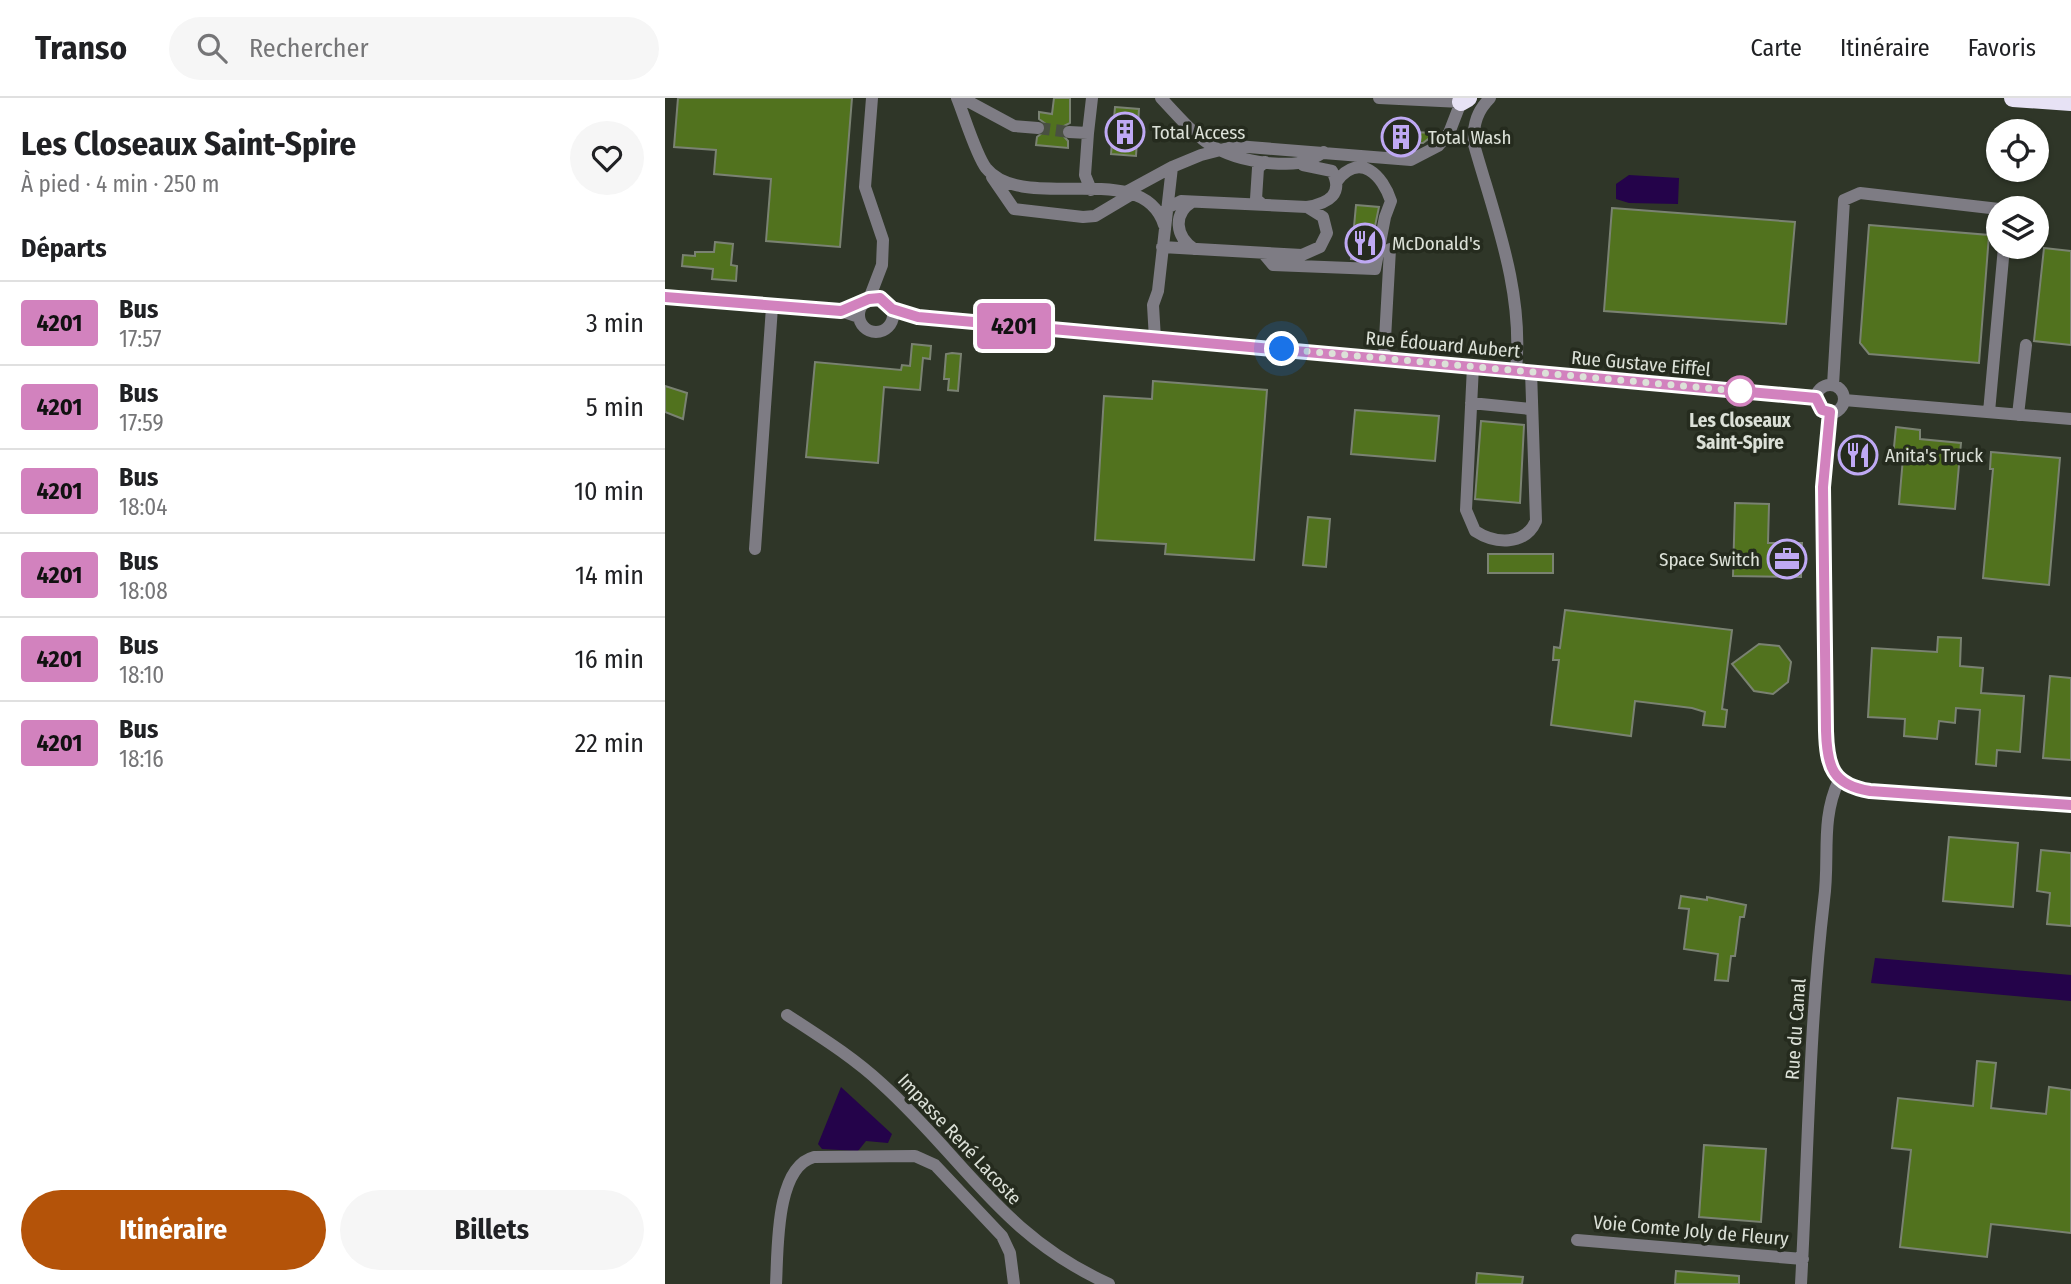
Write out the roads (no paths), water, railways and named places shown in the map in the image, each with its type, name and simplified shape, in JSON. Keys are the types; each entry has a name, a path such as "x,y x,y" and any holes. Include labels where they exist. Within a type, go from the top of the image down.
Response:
{"highway":[{"path":"2013,98 2071,102"}],"street":[{"path":"859,317 882,265 883,240 865,187 872,98"},
{"path":"957,98 985,167 1014,209 1069,217 1095,216 1172,167 1236,146 1397,159 1422,156 1438,146 1449,133 1465,100 1379,98"},
{"path":"963,98 1014,126 1038,128"},
{"path":"1084,98 1092,98 1085,175 1091,190"},
{"path":"1161,98 1196,136 1216,151 1250,160 1332,171 1338,181"},
{"path":"1490,98 1481,106 1473,122 1473,141 1515,292 1519,323 1516,370"},
{"path":"1069,131 1088,133"},
{"path":"1303,165 1324,152"},
{"path":"1363,169 1374,157"},
{"path":"1383,180 1385,172 1397,159"},
{"path":"1241,203 1249,193 1250,160"},
{"path":"1262,204 1255,194 1258,168 1265,162"},
{"path":"985,167 1008,184 1129,193 1147,200 1159,212 1164,225"},
{"path":"1155,339 1153,305 1158,291 1172,167"},
{"path":"1167,208 1181,201 1307,207 1328,203 1336,193 1338,181 1349,170 1376,172 1383,180 1391,201 1385,217 1375,269 1273,265 1263,253"},
{"path":"1833,385 1844,200 1860,193 1986,208"},
{"path":"1192,202 1184,207 1178,219 1181,238 1194,249"},
{"path":"1162,247 1303,256 1320,247 1327,233 1323,217 1307,207"},
{"path":"1384,358 1390,249"},
{"path":"1989,412 2003,259"},
{"path":"665,298 841,311 859,317 869,330 881,331 890,325 892,309 885,300 867,300 841,311"},
{"path":"755,549 772,307"},
{"name":"Rue Édouard Aubert","path":"892,309 918,317 1546,373"},
{"name":"Rue Édouard Aubert","path":"890,325 918,317"},
{"path":"2018,415 2026,345"},
{"path":"1473,366 1467,510 1475,531 1503,541 1518,540 1527,535 1536,521 1535,432 1530,409 1531,371"},
{"name":"Rue Gustave Eiffel","path":"1546,373 1816,398"},
{"path":"1833,385 1840,389 1844,400 1841,407 1830,412 1822,410 1816,398 1822,387 1833,385"},
{"path":"1844,400 2071,419"},
{"path":"1471,403 1530,409"},
{"path":"1830,412 1823,487 1825,690 1827,755 1837,777 1870,791 2071,805"},
{"name":"Rue du Canal","path":"1801,1284 1804,1168 1827,868 1826,812 1837,777"},
{"name":"Impasse René Lacoste","path":"787,1015 860,1065 883,1085 991,1201 1033,1241 1062,1261 1109,1284"},
{"path":"776,1284 781,1206 797,1167 803,1160 814,1157 915,1156 935,1165 1002,1237 1010,1253 1014,1284"},
{"name":"Voie Comte Joly de Fleury","path":"1577,1240 1803,1259"}],"tunnel":[{"path":"1038,128 1069,132"}],"place":[{"name":"Total Access","path":"1125,132"},
{"name":"Total Wash","path":"1401,137"},
{"name":"McDonald's","path":"1365,243"},
{"name":"Les Closeaux Saint-Spire","path":"1740,391"},
{"name":"Anita's Truck","path":"1858,455"},
{"name":"Space Switch","path":"1787,559"}]}
